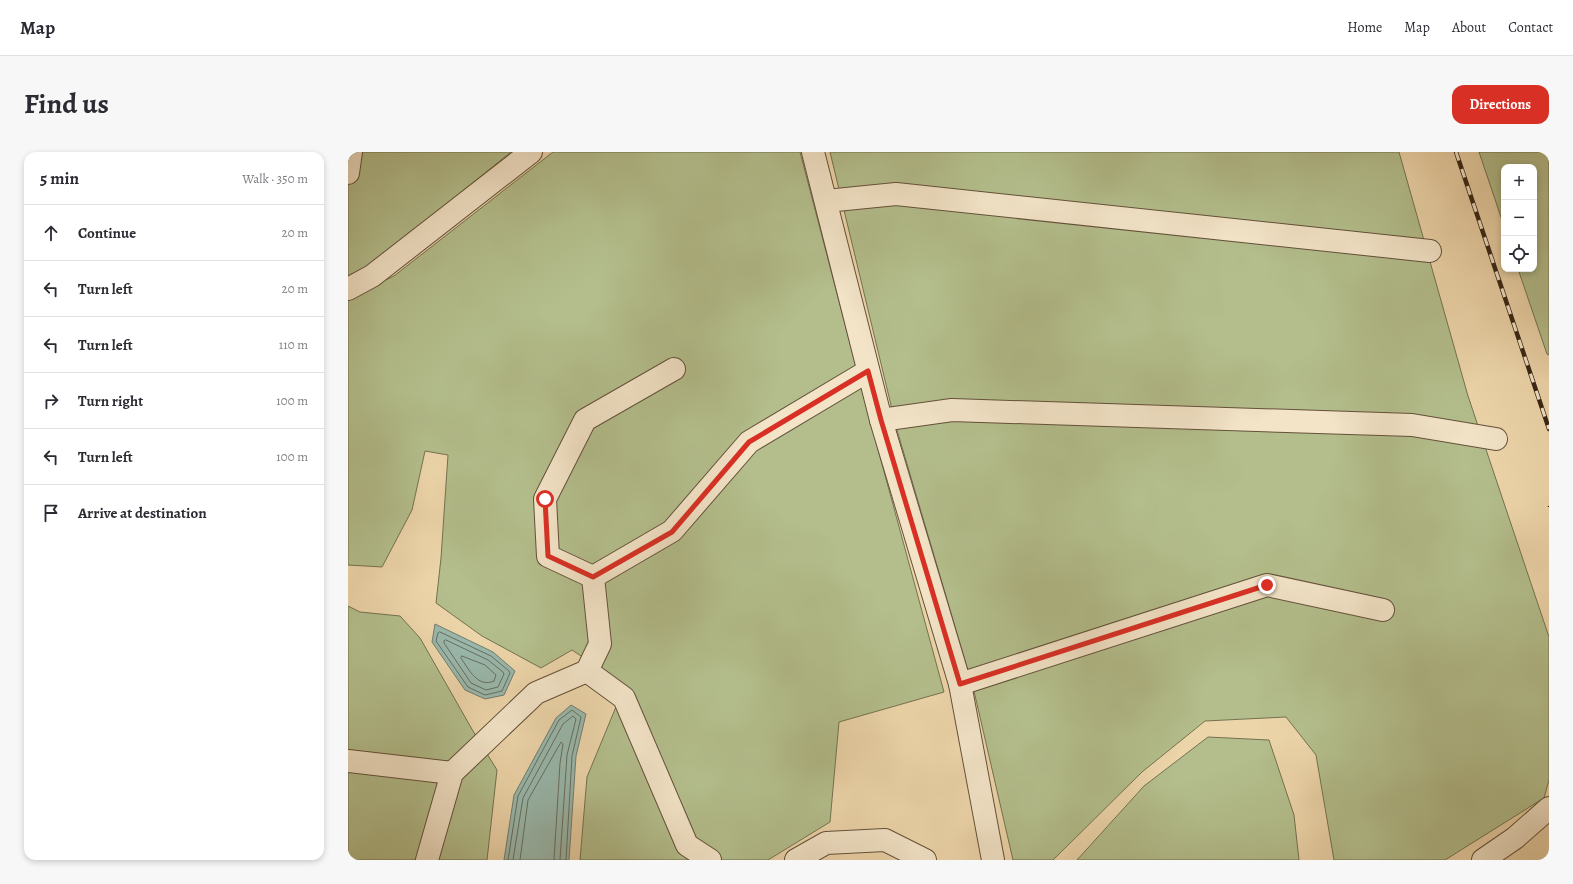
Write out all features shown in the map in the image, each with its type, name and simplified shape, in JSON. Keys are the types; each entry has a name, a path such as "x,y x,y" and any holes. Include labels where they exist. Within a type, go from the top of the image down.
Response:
{"street":[{"path":"348,173 351,152"},
{"path":"348,289 372,276 531,152"},
{"path":"813,152 881,420 960,684 993,860"},
{"path":"826,201 896,194 1430,251"},
{"path":"593,577 548,556 545,499 585,420 674,369"},
{"path":"593,577 672,532 749,442 868,371"},
{"path":"881,420 952,410 1412,425 1496,439"},
{"path":"426,860 452,773 536,693 587,671 600,644 593,577"},
{"path":"960,684 1267,585 1383,610"},
{"path":"587,671 624,698 687,845 710,860"},
{"path":"348,761 452,773"},
{"path":"1483,860 1515,838 1549,808"},
{"path":"796,860 826,843 885,840 925,860"}],"green space":[{"path":"348,152 511,152 367,268 348,278"},
{"path":"553,152 800,152 870,420 944,692 839,722 830,822 768,860 580,860 587,777 625,685 572,650 541,668 482,636 436,603 441,558 448,455 425,451 412,510 382,567 348,565 348,298 394,276"},
{"path":"830,152 1399,152 1468,396 1549,637 1549,780 1544,798 1445,860 1334,860 1316,755 1286,717 1205,721 1142,772 1053,860 1013,860 974,691 897,430"},
{"path":"1479,152 1549,152 1549,355 1547,354 1519,272 1537,272 1537,164 1501,164 1501,217"},
{"path":"348,606 360,612 400,616 420,638 497,770 487,860 348,860"},
{"path":"1208,737 1269,740 1294,815 1299,860 1077,860 1144,786"}],"water":[{"path":"435,624 493,652 515,671 504,695 485,699 465,690 432,642"},
{"path":"571,705 586,714 576,756 569,860 504,860 514,795 556,718"}],"railway":[{"path":"1456,152 1549,429"}],"route":[{"path":"545,499 548,556 593,577 672,532 749,442 868,371 881,420 960,684 1267,585"}]}
